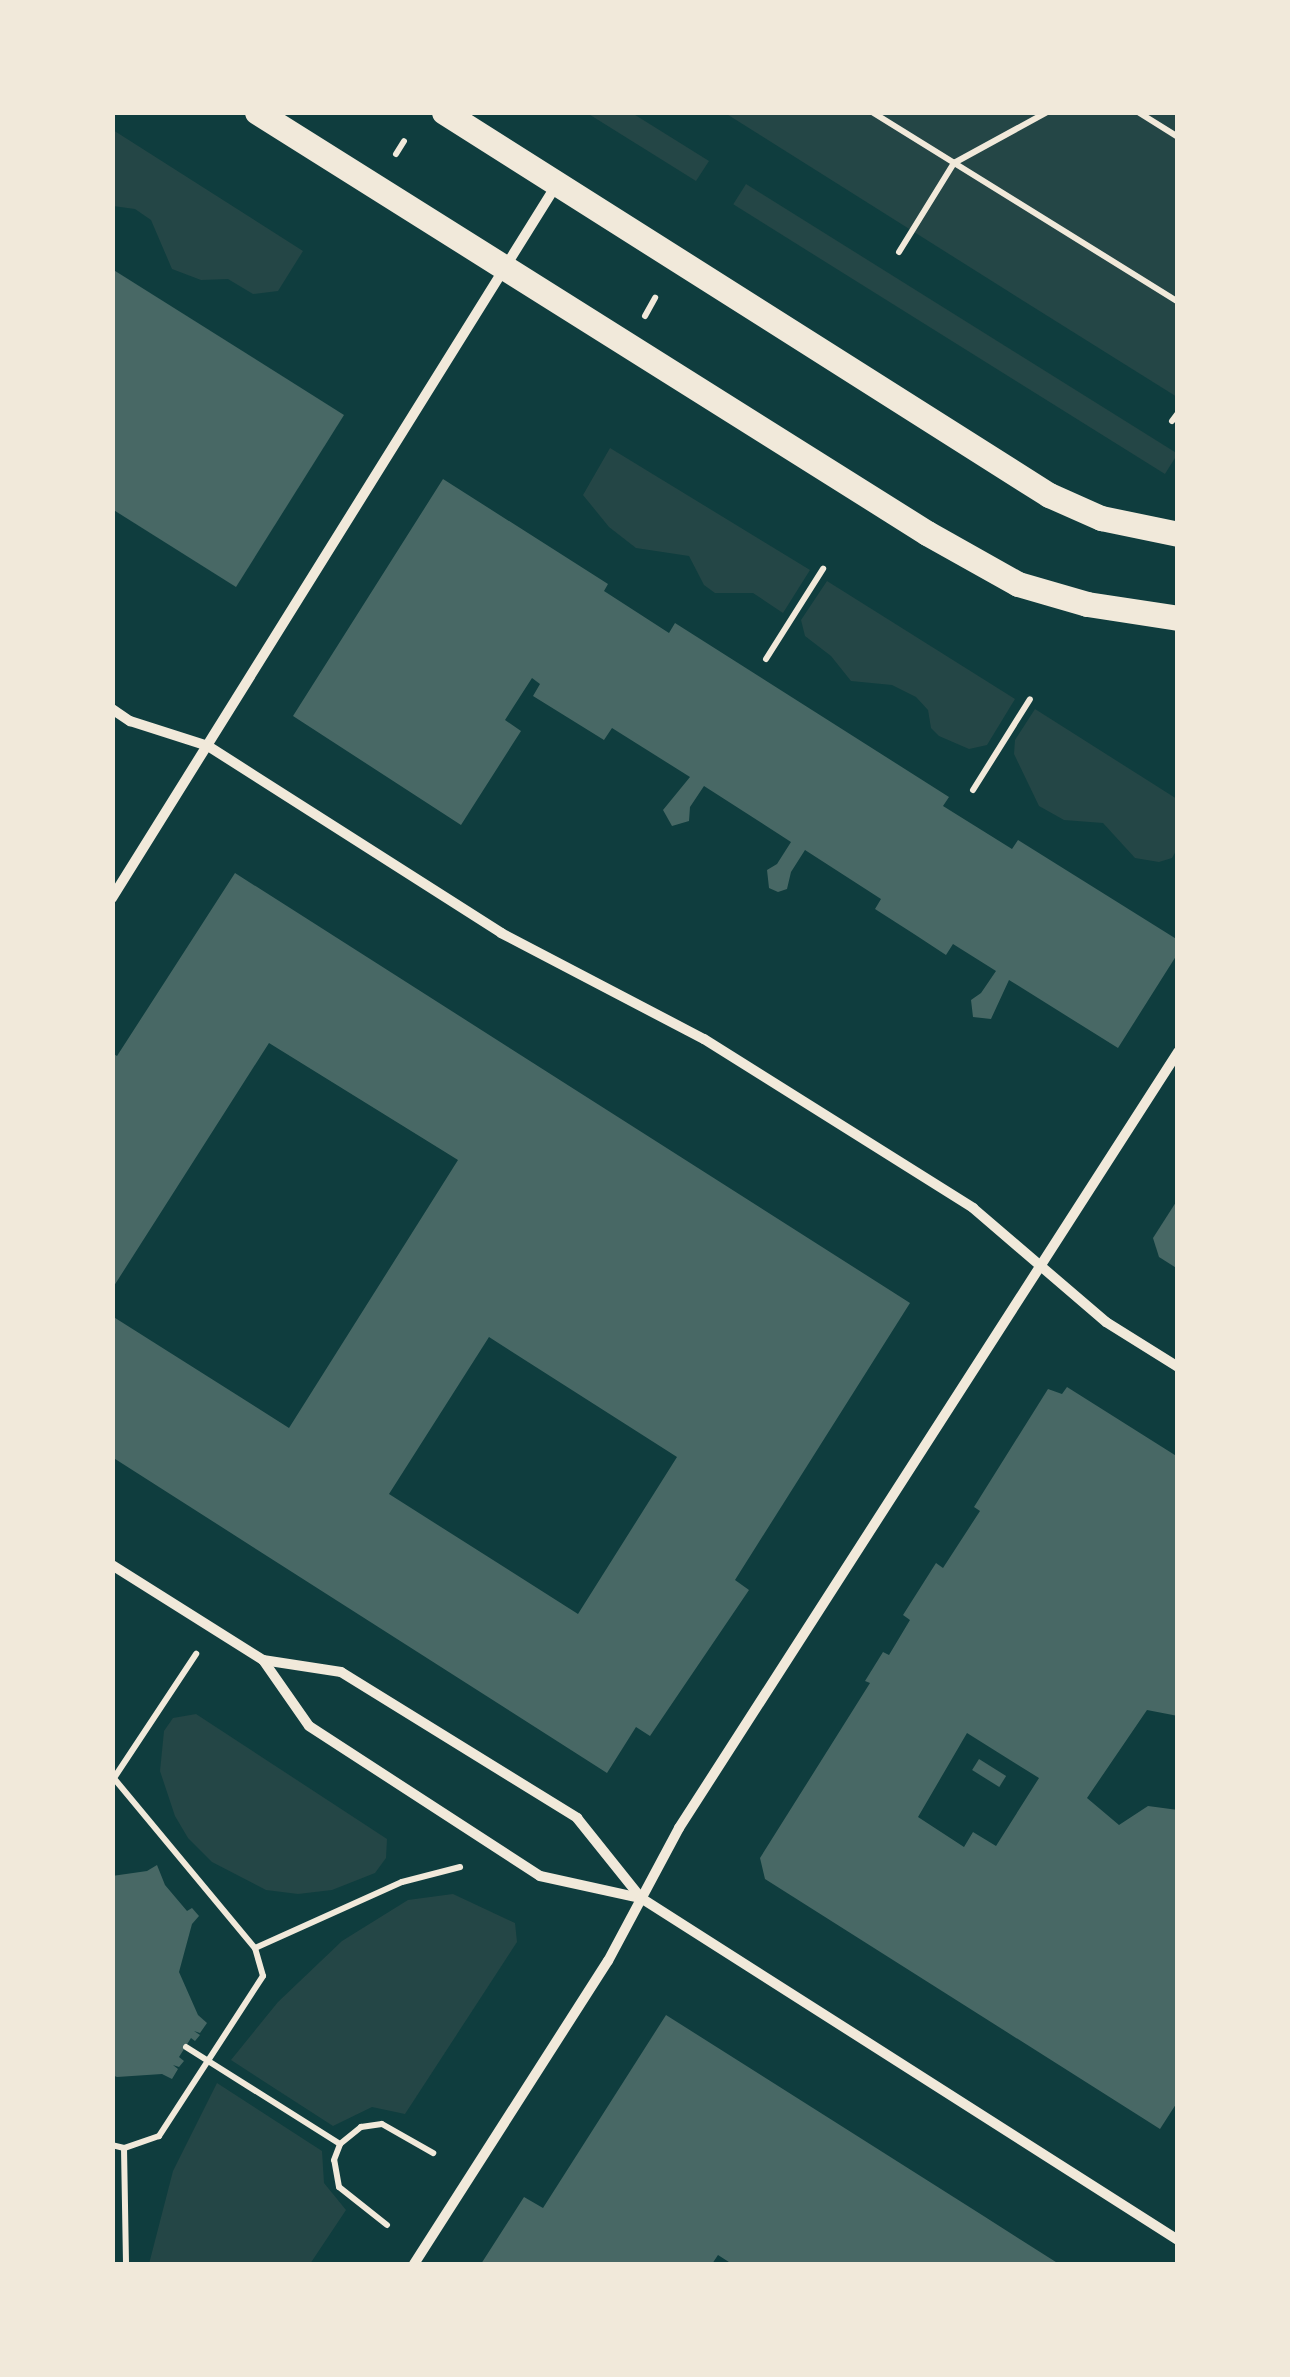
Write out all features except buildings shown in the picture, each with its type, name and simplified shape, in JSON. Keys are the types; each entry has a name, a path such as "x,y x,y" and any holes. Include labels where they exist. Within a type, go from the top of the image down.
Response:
{"main road":[{"path":"257,112 928,533 1018,584 1087,604 1178,618"},
{"path":"444,112 1049,494 1101,518 1178,534"}],"street":[{"path":"112,898 557,184"},
{"path":"112,709 130,721 208,746 501,932 704,1039 973,1208 1106,1322 1178,1367"},
{"path":"414,2264 608,1961 679,1828 1178,1052"},
{"path":"112,1565 264,1660 341,1672 577,1818 641,1898 1178,2240"},
{"path":"264,1660 309,1726 540,1876 641,1898"}],"path":[{"path":"872,112 1178,302"},
{"path":"899,252 954,164 1047,112"},
{"path":"1138,112 1178,137"},
{"path":"392,159 404,141"},
{"path":"644,317 656,298"},
{"path":"1172,421 1178,412"},
{"path":"766,660 822,569"},
{"path":"973,790 1030,699"},
{"path":"112,2145 124,2148 159,2136 263,1976 255,1948 113,1777 212,1628"},
{"path":"255,1948 402,1882 460,1867"},
{"path":"186,2047 340,2144"},
{"path":"387,2225 339,2187 334,2168 340,2144 361,2127 382,2124 433,2152"},
{"path":"124,2148 126,2264"}],"shaded area":[{"path":"587,113 632,113 709,161 696,181"},
{"path":"725,113 1177,113 1177,397 1003,288"},
{"path":"113,130 303,251 278,291 253,294 228,279 201,280 172,269 151,220 135,209 113,206"},
{"path":"746,184 1178,454 1165,474 733,204"},
{"path":"610,448 810,570 783,613 753,593 715,593 704,585 689,556 636,548 609,527 583,495"},
{"path":"827,581 1015,699 987,745 969,749 939,736 931,728 928,710 916,697 892,685 851,681 831,656 805,636 801,620"},
{"path":"1035,709 1177,799 1177,849 1172,858 1159,862 1135,858 1103,823 1064,820 1039,806 1014,754 1015,740"},
{"path":"196,1714 387,1839 386,1858 375,1873 332,1890 298,1894 266,1890 212,1862 188,1838 175,1816 160,1771 164,1731 173,1718"},
{"path":"453,1894 515,1923 517,1942 405,2114 372,2107 333,2126 231,2060 278,2002 342,1941 408,1900"},
{"path":"217,2083 322,2151 324,2183 346,2210 310,2264 149,2264 173,2171"}]}
